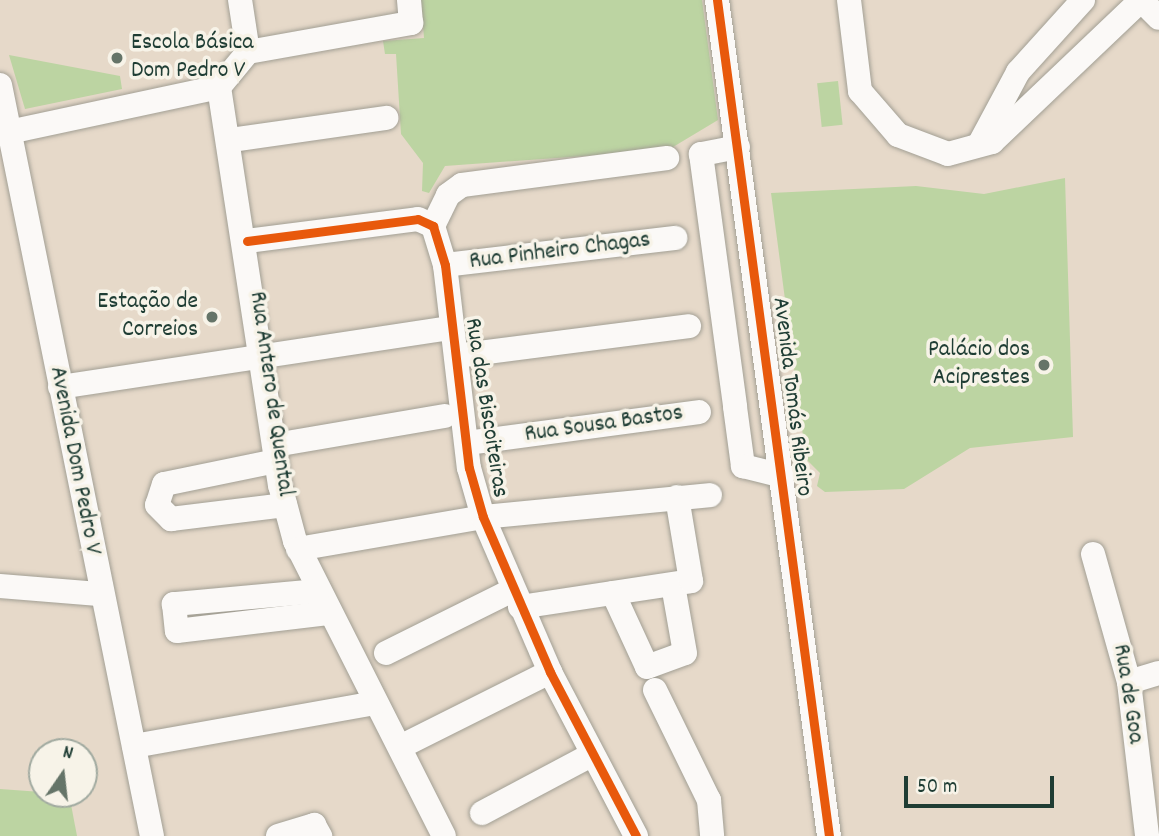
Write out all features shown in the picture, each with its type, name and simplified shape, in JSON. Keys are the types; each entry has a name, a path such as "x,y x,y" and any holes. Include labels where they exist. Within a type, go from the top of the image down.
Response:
{"street":[{"path":"240,0 248,52"},
{"path":"9,132 219,87 248,52 411,23 409,0"},
{"name":"Avenida Tomás Ribeiro","path":"717,0 830,836"},
{"path":"849,0 860,90 898,135 948,154 980,143 992,142 1041,100 1141,0 1159,18"},
{"path":"980,143 1018,72 1083,0"},
{"name":"Avenida Dom Pedro V","path":"0,85 99,594 152,836"},
{"name":"Rua Antero de Quental","path":"219,87 231,140 247,241 275,453 285,505 298,549 444,836"},
{"path":"231,140 386,118"},
{"name":"Avenida Tomás Ribeiro","path":"738,148 701,154 741,454 743,466 783,476"},
{"path":"247,241 418,219 433,226 448,195 462,184 667,158"},
{"name":"Rua das Biscoiteiras","path":"433,226 445,265 467,443 483,517 516,598 627,833"},
{"name":"Rua Pinheiro Chagas","path":"445,265 675,238"},
{"path":"456,356 689,326"},
{"path":"60,387 263,353 452,328"},
{"name":"Rua Sousa Bastos","path":"467,443 699,412"},
{"path":"285,505 171,519 156,505 164,484 275,453 445,416"},
{"path":"298,549 483,517 710,495"},
{"path":"613,593 647,667 685,653 677,497"},
{"name":"Rua de Goa","path":"1093,554 1129,682 1147,836"},
{"path":"2,580 99,594"},
{"path":"386,653 516,598 613,593 682,583"},
{"path":"323,602 177,631 174,604 323,602"},
{"path":"400,747 550,672"},
{"path":"1129,682 1159,673"},
{"path":"655,690 709,800 712,836"},
{"path":"134,746 375,704"},
{"path":"482,813 591,755"},
{"name":"Avenida Tomás Ribeiro","path":"826,799 835,836"},
{"path":"278,836 314,825 320,836"}],"green space":[{"path":"421,0 702,0 718,120 668,150 445,166 429,193 422,191 423,163 401,134 396,54 385,54 383,41 424,38"},
{"path":"9,55 120,76 122,89 25,109"},
{"path":"838,81 843,125 822,127 817,83"},
{"path":"1065,178 1073,437 970,448 904,489 825,492 817,486 820,473 806,459 771,193 916,186 984,194"},
{"path":"0,789 28,791 28,808 72,808 77,836 0,836"}],"cycle path":[{"path":"717,0 829,836"},
{"path":"247,241 418,219 433,226 445,265 469,468 483,517 550,672 636,836"}],"place":[{"name":"Escola Básica Dom Pedro V","path":"117,58"},
{"name":"Estação de Correios","path":"212,317"},
{"name":"Palácio dos Aciprestes","path":"1044,365"}]}
